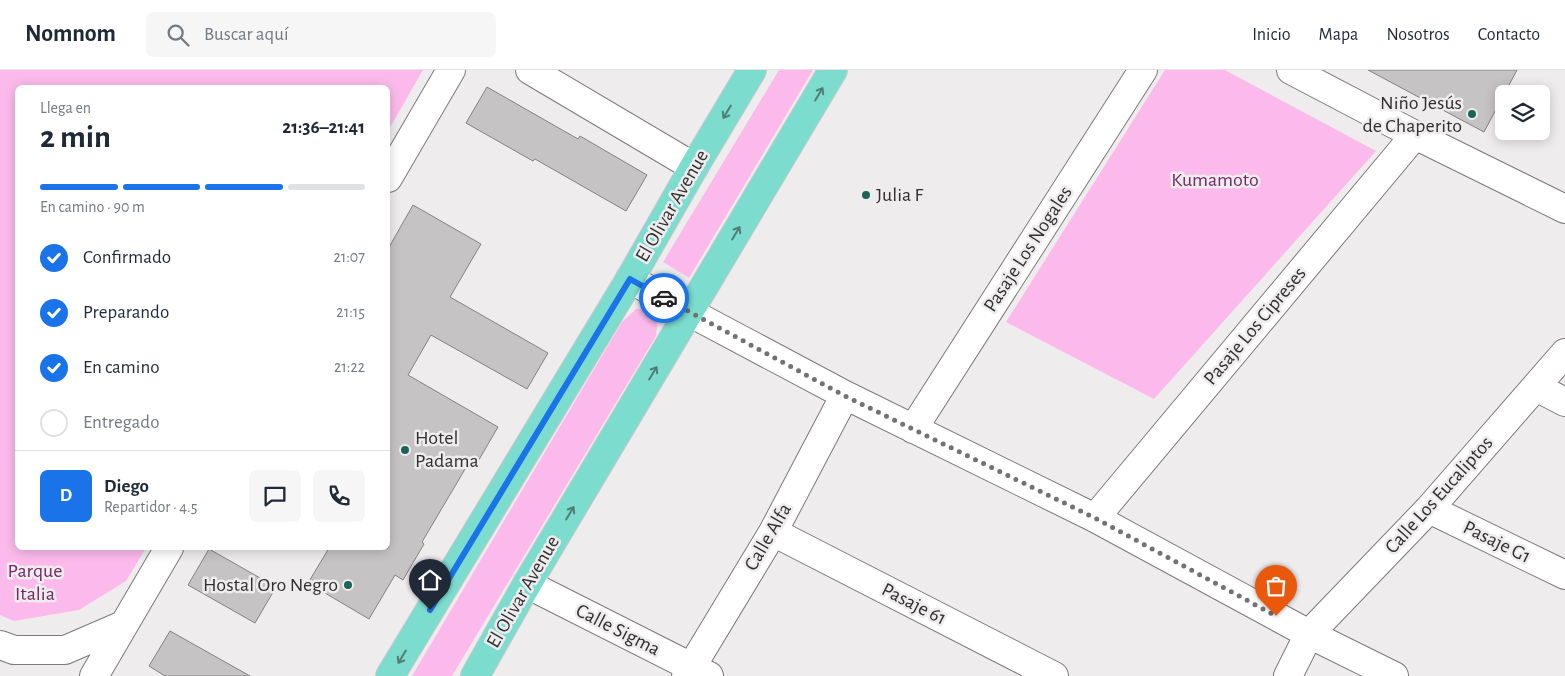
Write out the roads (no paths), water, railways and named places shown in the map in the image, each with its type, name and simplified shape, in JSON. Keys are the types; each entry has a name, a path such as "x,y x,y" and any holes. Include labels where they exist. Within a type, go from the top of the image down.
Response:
{"main road":[{"name":"El Olivar Avenue","path":"390,676 630,279 694,166 752,70"},
{"name":"El Olivar Avenue","path":"475,676 527,584 833,70"}],"street":[{"path":"390,175 451,70"},
{"path":"530,70 694,166"},
{"name":"Pasaje Los Nogales","path":"913,429 1143,70"},
{"path":"1291,70 1565,210"},
{"name":"Pasaje Los Cipreses","path":"1095,518 1415,135"},
{"path":"630,279 845,396 1095,518 1309,634 1394,676"},
{"name":"Calle Los Eucaliptos","path":"1288,676 1309,634 1429,509 1565,353"},
{"path":"1536,387 1565,402"},
{"name":"Calle Alfa","path":"696,673 845,396"},
{"name":"Pasaje G1","path":"1429,509 1565,576"},
{"name":"Pasaje 61","path":"773,532 1054,676"},
{"path":"94,676 168,550"},
{"name":"Calle Sigma","path":"527,584 696,673"},
{"path":"0,645 14,650 65,650 123,625"}],"place":[{"name":"Niño Jesús de Chaperito","path":"1472,114"},
{"name":"Julia F","path":"866,195"},
{"name":"Hotel Padama","path":"405,450"},
{"name":"Hostal Oro Negro","path":"348,585"}],"park label":[{"name":"Kumamoto","path":"1215,180"},
{"name":"Parque Italia","path":"35,582"}]}
